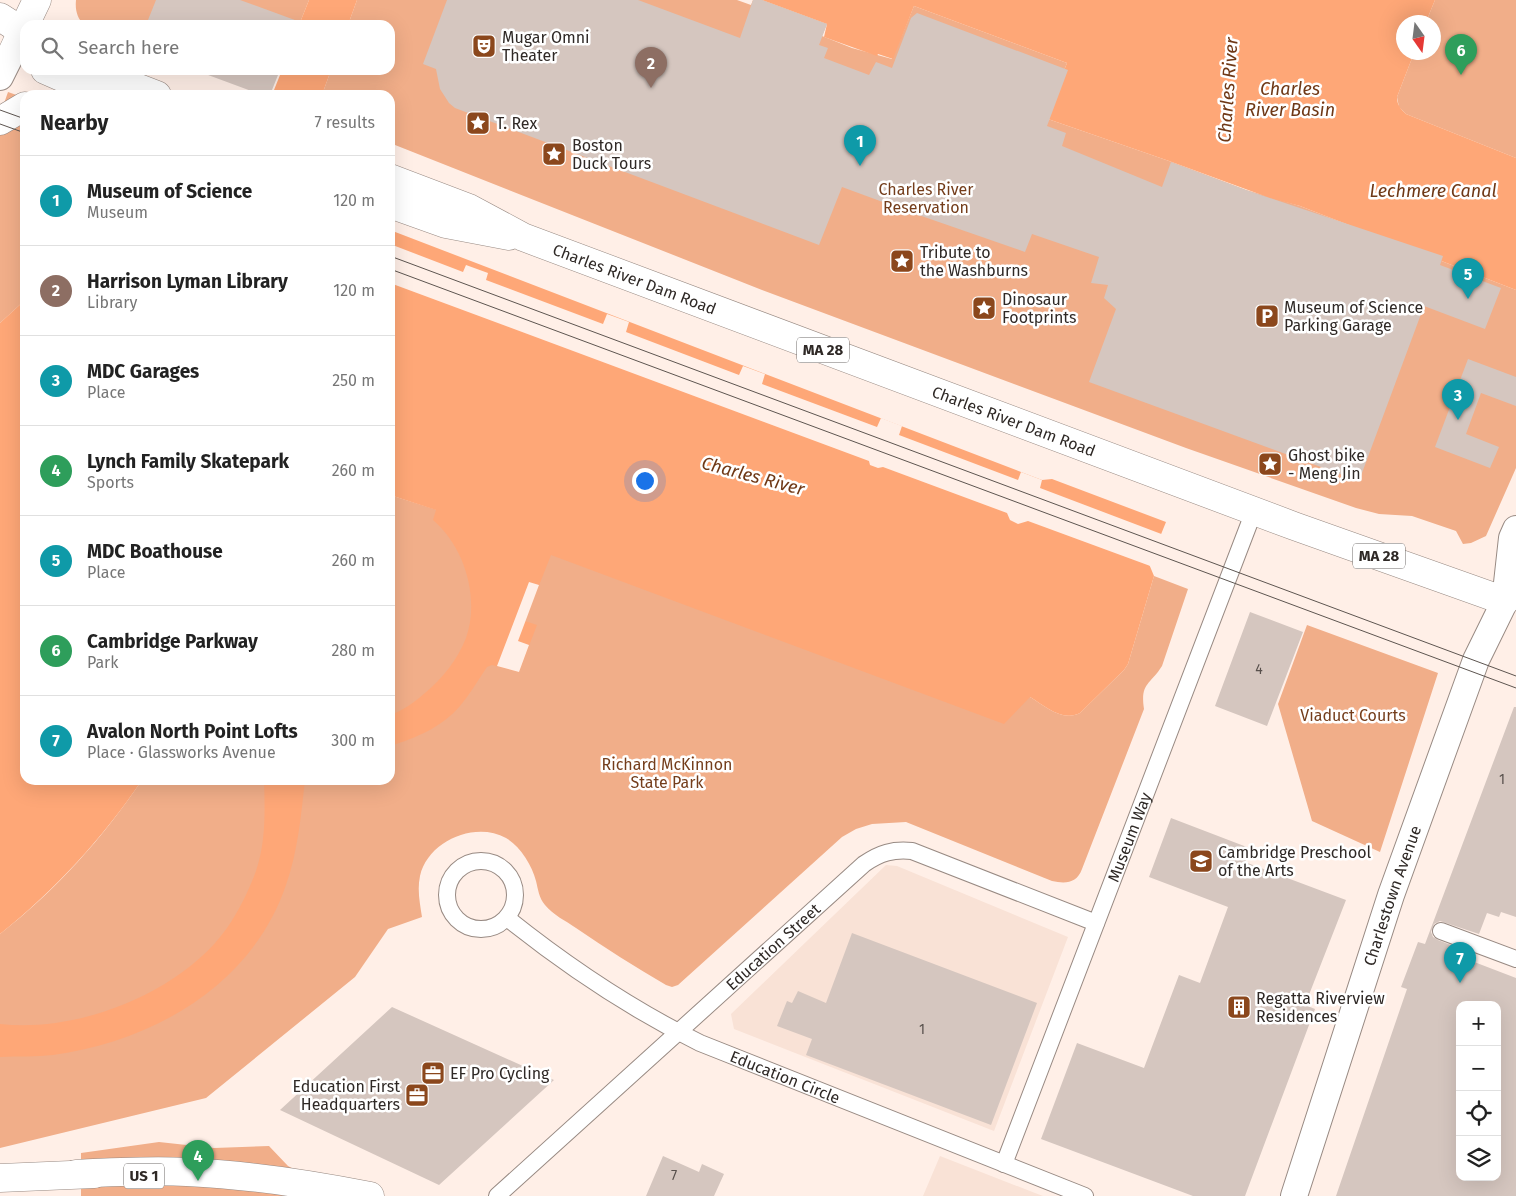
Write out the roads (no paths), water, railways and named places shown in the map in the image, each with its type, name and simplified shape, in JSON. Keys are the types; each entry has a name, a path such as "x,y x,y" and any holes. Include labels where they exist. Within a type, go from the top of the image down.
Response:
{"highway":[{"path":"25,20 37,0"},
{"path":"61,75 96,86 123,90"},
{"path":"81,90 96,86"},
{"path":"0,121 20,109"},
{"name":"Charles River Dam Road","path":"395,180 469,208 523,237 1254,511 1513,600"},
{"name":"Charles River Dam Road","path":"395,206 454,226 523,237"},
{"path":"76,1174 143,1171 187,1172 278,1180 370,1196"},
{"name":"US 1","path":"0,1178 118,1174 228,1184 286,1196"}],"main road":[{"path":"0,78 15,37"},
{"name":"Charlestown Avenue","path":"1294,1196 1391,895 1476,660 1513,600 1512,538 1516,529"}],"street":[{"name":"Museum Way","path":"1004,1164 1254,511"},
{"name":"Education Street","path":"496,1196 864,864 880,854 898,850 912,851 1096,923"},
{"path":"477,861 491,862 501,868 509,876 514,886 515,897 507,918 488,928 477,929 467,926 458,920 451,912 447,902 448,888 453,875 464,866 477,861"},
{"name":"Education Circle","path":"507,918 578,972 631,1006 706,1046 1086,1196"},
{"path":"1441,930 1516,959"}],"water":[{"path":"309,0 357,0 350,20 301,20"},
{"name":"Charles River Basin","path":"762,0 1435,0 1429,15 1396,15 1396,60 1411,60 1397,97 1398,102 1406,114 1516,158 1516,290 1300,206 1270,198 1045,118 1067,63 914,6 893,59 878,54 877,56 824,37 827,24"},
{"path":"280,75 329,75 324,90 274,90"},
{"name":"Charles River","path":"395,232 1042,480 1052,479 1166,522 1149,564 1154,576 1128,664 1080,713 1067,716 1060,714 1030,697 1004,724 551,555 525,621 537,625 519,672 492,665 487,667 464,701 445,720 419,735 395,744 395,713 417,700 449,668 466,638 470,623 471,607 467,574 454,544 433,520 436,510 395,497"},
{"path":"20,305 20,785 138,785 111,822 77,862 40,900 0,934 0,323"},
{"path":"264,785 304,785 296,846 286,885 270,920 249,952 224,979 195,1002 162,1021 127,1037 91,1048 53,1055 0,1057 0,1024 30,1025 62,1022 94,1015 126,1004 156,989 183,972 207,951 236,915 247,893 262,849 265,814"}],"tram line":[{"path":"0,110 20,117"},
{"path":"0,124 20,131"},
{"path":"395,258 1516,676"},
{"path":"395,271 1516,688"}],"place":[{"name":"Mugar Omni Theater","path":"484,46"},
{"name":"Cambridge Parkway","path":"1461,75"},
{"name":"Harrison Lyman Library","path":"651,88"},
{"name":"T. Rex","path":"478,123"},
{"name":"Boston Duck Tours","path":"554,154"},
{"name":"Museum of Science","path":"860,166"},
{"name":"Tribute to the Washburns","path":"902,261"},
{"name":"MDC Boathouse","path":"1468,299"},
{"name":"Dinosaur Footprints","path":"984,308"},
{"name":"Museum of Science Parking Garage","path":"1267,316"},
{"name":"MDC Garages","path":"1458,420"},
{"name":"Ghost bike - Meng Jin","path":"1270,464"},
{"name":"Cambridge Preschool of the Arts","path":"1201,861"},
{"name":"Avalon North Point Lofts","path":"1460,983"},
{"name":"Regatta Riverview Residences","path":"1239,1007"},
{"name":"EF Pro Cycling","path":"433,1073"},
{"name":"Education First Headquarters","path":"417,1095"},
{"name":"Lynch Family Skatepark","path":"198,1181"}],"park label":[{"name":"Charles River Reservation","path":"926,198"},
{"name":"Viaduct Courts","path":"1353,715"},
{"name":"Richard McKinnon State Park","path":"667,773"}],"water label":[{"name":"Lechmere Canal","path":"1433,191"}]}
